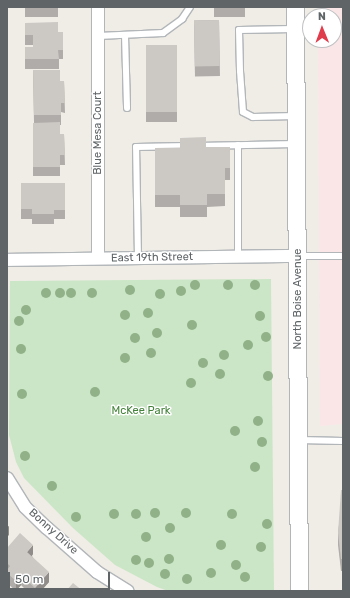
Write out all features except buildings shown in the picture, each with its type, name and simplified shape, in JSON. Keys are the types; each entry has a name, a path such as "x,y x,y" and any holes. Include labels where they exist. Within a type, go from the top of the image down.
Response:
{"street":[{"name":"Blue Mesa Court","path":"98,7 98,258"},
{"name":"North Boise Avenue","path":"295,7 298,256 299,591"},
{"name":"East 19th Street","path":"7,260 298,256"},
{"name":"Bonny Drive","path":"7,478 25,507 47,528 97,572 128,591"}],"lane":[{"path":"98,36 125,35 171,30 190,7"},
{"path":"295,29 240,30 240,71 243,112 253,117 296,116"},
{"path":"125,35 127,108"},
{"path":"138,258 136,147 296,144"},
{"path":"238,145 238,257"},
{"path":"298,256 343,256"},
{"path":"299,440 343,440"}],"shaded area":[{"path":"343,7 343,424 320,426 318,48 342,48 342,8 318,8"}],"green space":[{"name":"McKee Park","path":"271,279 274,591 168,591 157,587 115,565 73,528 24,478 16,462 9,435 10,281"}]}
